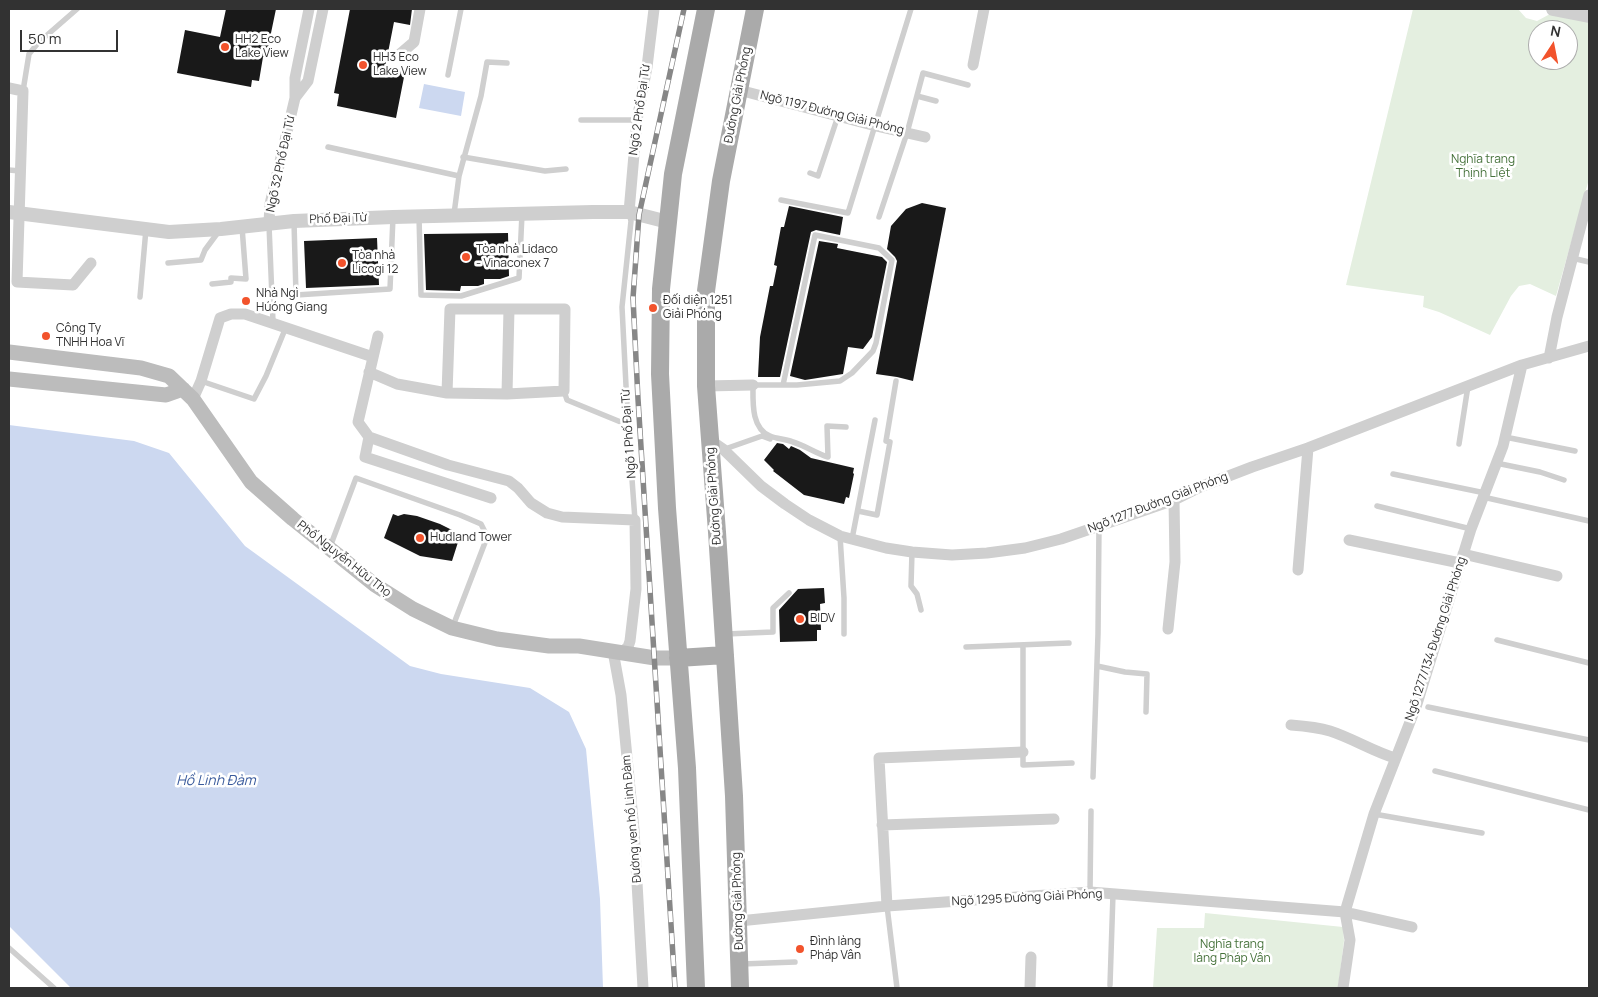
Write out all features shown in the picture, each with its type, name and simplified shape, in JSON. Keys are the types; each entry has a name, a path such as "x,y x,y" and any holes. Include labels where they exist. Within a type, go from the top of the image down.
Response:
{"main road":[{"path":"696,988 686,768 666,498 660,374 661,289 673,174 706,9"},
{"name":"Đường Giải Phóng","path":"740,988 734,796 725,655 717,444 706,386 706,291 721,181 755,9"},
{"name":"Phố Nguyễn Hữu Thọ","path":"9,352 141,368 169,376 188,394 251,482 293,519 375,585 413,609 452,628 497,639 549,646 579,646 655,658 678,658"},
{"path":"9,379 166,395 188,394"},
{"path":"678,658 725,655"}],"street":[{"path":"294,101 295,78 309,9"},
{"path":"294,101 308,81 323,9"},
{"path":"400,54 414,42 420,9"},
{"name":"Ngõ 2 Phố Đại Từ","path":"629,212 637,120 647,68 654,9"},
{"path":"973,65 984,9"},
{"path":"1552,9 1589,16"},
{"path":"9,88 24,91 14,170 17,282 73,285 91,263"},
{"name":"Ngõ 1197 Đường Giải Phóng","path":"739,90 925,137"},
{"name":"Ngõ 32 Phố Đại Từ","path":"269,223 270,204 294,101"},
{"path":"1549,358 1557,316 1572,258 1584,231 1589,195"},
{"name":"Phố Đại Từ","path":"14,212 169,232 221,229 294,221 593,212 629,212 668,222"},
{"path":"369,372 397,384 448,392 507,394 564,391 565,309 450,309 448,392"},
{"path":"507,394 509,309"},
{"path":"188,394 201,381 220,318 231,314 244,314 272,322 373,357"},
{"path":"378,336 358,422 369,437 448,465 509,481 531,503 547,514 562,517 635,520"},
{"name":"Ngõ 1277 Đường Giải Phóng","path":"717,444 761,486 785,504 809,520 840,536 886,548 952,555 1024,548 1061,539 1174,500 1200,487 1308,448 1386,416 1522,365 1589,346"},
{"name":"Ngõ 1277/134 Đường Giải Phóng","path":"1345,912 1374,814 1417,704 1472,528 1505,437 1522,365"},
{"path":"706,386 753,385"},
{"path":"369,437 365,457 491,498"},
{"path":"1298,570 1308,448"},
{"path":"1168,629 1175,562 1174,500"},
{"name":"Ngõ 1 Phố Đại Từ","path":"618,652 628,647 630,641 636,589 635,520"},
{"path":"1349,540 1557,576"},
{"name":"Đường ven hồ Linh Đàm","path":"618,652 634,830 643,988"},
{"path":"1291,725 1314,727 1329,731 1395,758"},
{"path":"887,906 879,758 1023,752"},
{"path":"882,826 1054,819"},
{"name":"Ngõ 1295 Đường Giải Phóng","path":"739,921 887,906 1090,892 1345,912 1412,927"},
{"path":"1343,988 1350,940 1345,912"},
{"path":"1030,988 1031,957"}],"lane":[{"path":"24,91 29,54 38,43 77,9"},
{"path":"448,75 461,9"},
{"path":"780,200 848,214 911,9"},
{"path":"454,215 463,157 481,96 488,62 507,63"},
{"path":"879,217 923,73 968,84"},
{"path":"917,96 936,101"},
{"path":"810,173 818,176 838,116"},
{"path":"581,120 637,120"},
{"path":"328,147 459,176"},
{"path":"463,157 545,171 566,169"},
{"name":"Ngõ 1 Phố Đại Từ","path":"629,212 630,221 622,308 635,520"},
{"path":"420,216 421,295 461,296 519,278 522,214"},
{"path":"294,221 296,295 390,289 393,217"},
{"path":"269,223 272,322"},
{"path":"212,284 231,282 231,278 246,279 242,226"},
{"path":"140,297 146,229"},
{"path":"168,263 201,260 221,229"},
{"path":"783,385 815,235 879,248 892,260 873,351 852,373 840,381 797,385 783,385 753,385 752,410 760,429 770,436 793,442 817,454 828,457 827,426 846,427"},
{"path":"1572,258 1589,262"},
{"path":"201,381 254,398 266,376 286,327"},
{"path":"858,512 877,515 890,442 886,441 896,381"},
{"path":"1459,444 1468,386"},
{"path":"564,391 567,400 628,424"},
{"path":"852,539 875,420"},
{"path":"717,444 726,449 762,436 776,442"},
{"path":"1505,437 1575,451"},
{"path":"1496,463 1540,472 1564,480"},
{"path":"1393,474 1589,521"},
{"path":"330,548 356,478 481,524 486,532 486,540 452,628"},
{"path":"1377,506 1472,528"},
{"path":"1093,777 1099,526"},
{"path":"840,536 844,634"},
{"path":"912,552 911,586 917,594 921,610"},
{"path":"724,634 773,632 773,608 789,593"},
{"path":"1496,640 1589,663"},
{"path":"966,647 1069,643"},
{"path":"1024,645 1024,765 1072,763"},
{"path":"1097,666 1125,672 1147,674 1146,712"},
{"path":"1428,707 1589,740"},
{"path":"1435,771 1589,810"},
{"path":"1090,892 1091,811"},
{"path":"1374,814 1482,832"},
{"path":"1110,985 1114,894"},
{"path":"887,906 897,988"},
{"path":"9,948 54,988"},
{"path":"740,964 795,962"}],"green space":[{"name":"Nghĩa trang Thịnh Liệt","path":"1413,9 1518,9 1526,18 1533,20 1528,20 1528,70 1578,70 1578,20 1539,20 1550,14 1589,22 1589,179 1556,296 1530,284 1519,286 1511,296 1490,335 1439,312 1423,307 1424,296 1346,285"},
{"name":"Nghĩa trang làng Pháp Vân","path":"1205,913 1343,927 1344,941 1338,988 1153,988 1157,928 1204,928"}],"water":[{"path":"424,84 465,92 461,116 419,108"},
{"name":"Hồ Linh Đàm","path":"9,425 134,441 169,453 245,546 410,666 441,674 530,688 569,712 586,749 600,899 603,988 71,988 9,926"}],"building":[{"name":"HH2 Eco Lake View","path":"226,9 276,9 266,57 263,57 259,81 252,80 251,87 177,73 185,30 220,37"},
{"name":"HH3 Eco Lake View","path":"350,9 412,9 410,25 394,22 385,68 405,72 396,118 337,106 339,94 334,93"},
{"path":"922,203 946,208 913,381 876,374 897,261 887,249 891,226 906,209"},
{"path":"789,206 843,217 840,235 816,230 811,232 780,377 758,377 760,337 770,286 773,286 777,266 774,265 781,227 784,227"},
{"name":"Tòa nhà Lidaco - Vinaconex 7","path":"508,233 509,276 500,279 484,279 484,284 478,286 461,286 460,291 426,290 424,234"},
{"name":"Tòa nhà Licogi 12","path":"377,238 379,285 306,288 304,241"},
{"path":"819,241 838,244 837,248 882,257 887,262 872,337 863,349 848,347 843,374 805,380 790,376"},
{"path":"777,443 783,444 789,449 791,446 811,458 854,468 849,498 846,497 844,504 804,495 773,471 764,460"},
{"name":"Hudland Tower","path":"393,514 398,516 404,514 417,516 452,530 454,537 459,539 452,561 420,556 384,538"},
{"name":"BIDV","path":"824,588 825,603 820,604 821,630 817,630 817,641 780,642 779,610 798,589"}],"railway":[{"path":"675,988 633,298 639,215 684,9"}],"place":[{"name":"HH2 Eco Lake View","path":"225,47"},
{"name":"HH3 Eco Lake View","path":"363,65"},
{"name":"Tòa nhà Lidaco - Vinaconex 7","path":"466,257"},
{"name":"Tòa nhà Licogi 12","path":"342,263"},
{"name":"Nhà Ngì Húóng Giang","path":"246,301"},
{"name":"Đối diện 1251 Giải Phóng","path":"653,308"},
{"name":"Công Ty TNHH Hoa Vĩ","path":"46,336"},
{"name":"Hudland Tower","path":"420,538"},
{"name":"BIDV","path":"800,619"},
{"name":"Đình làng Pháp Vân","path":"800,949"}]}
